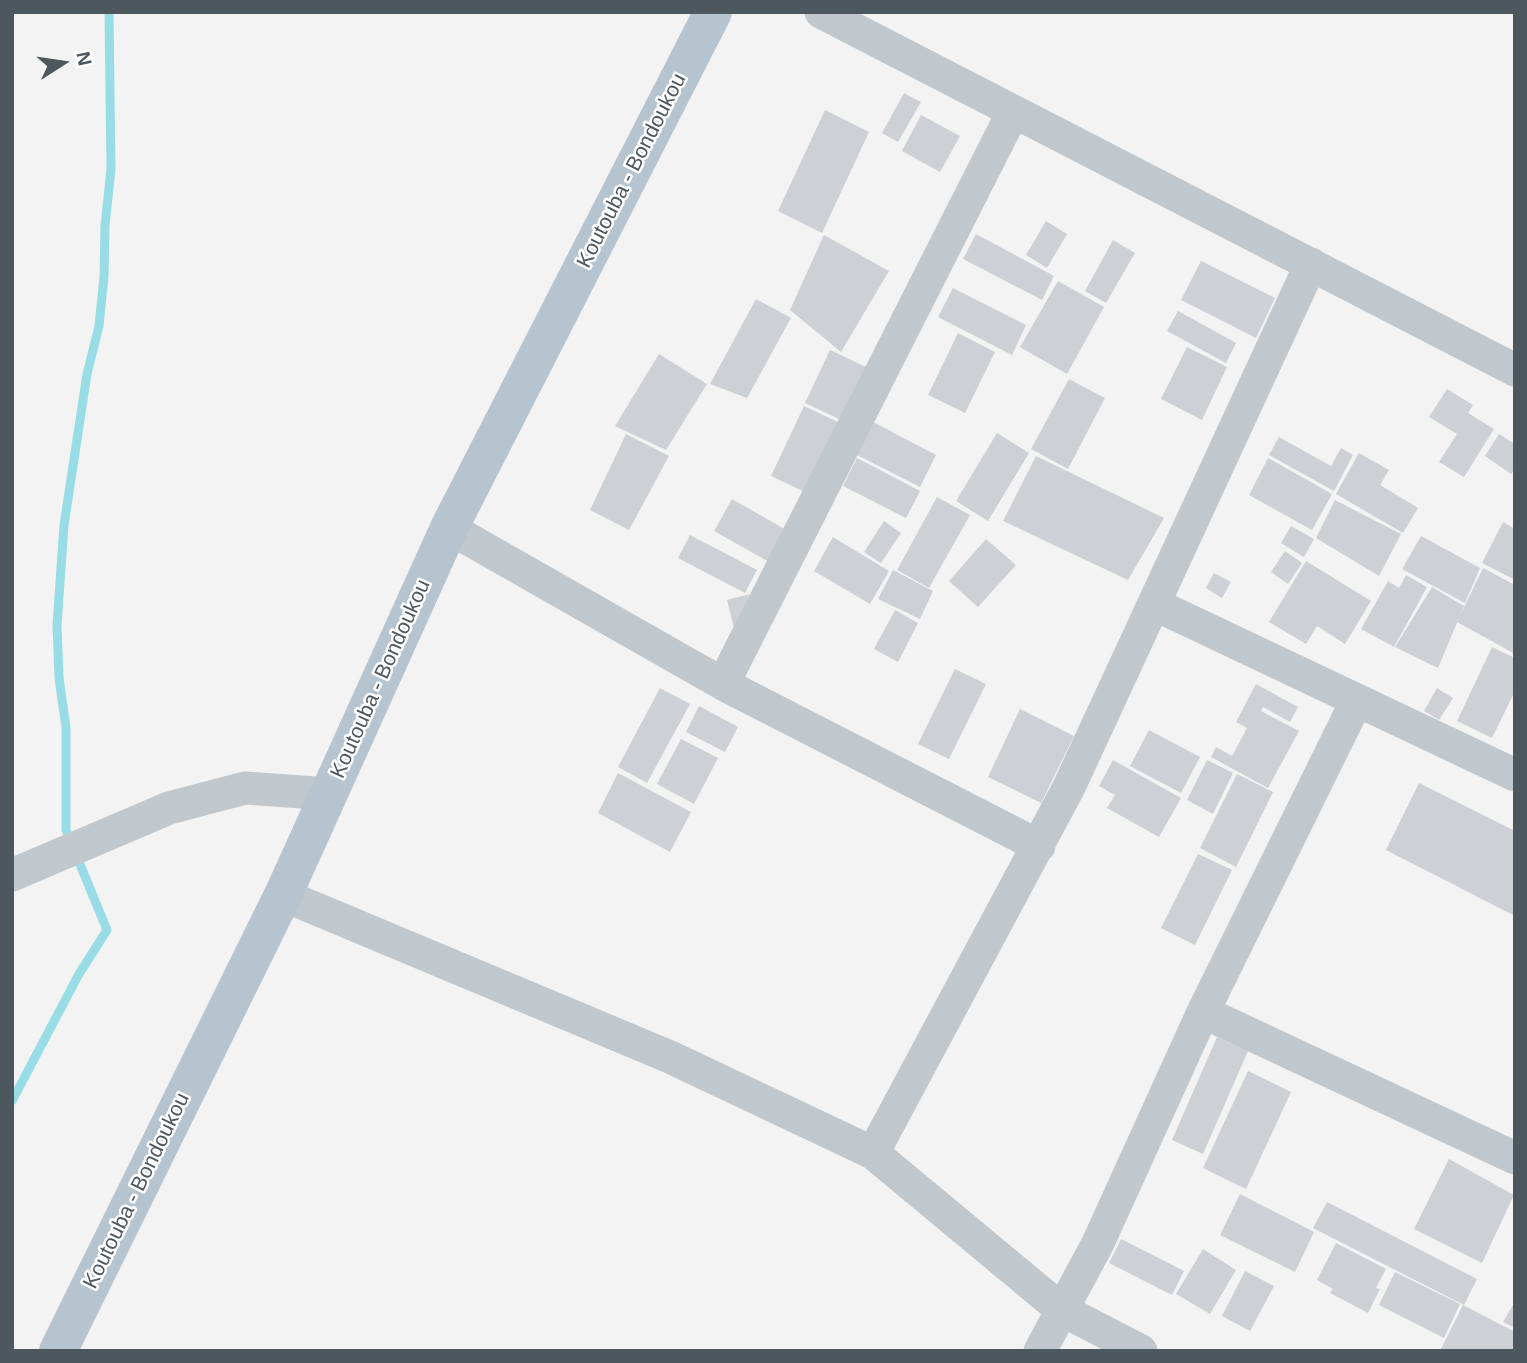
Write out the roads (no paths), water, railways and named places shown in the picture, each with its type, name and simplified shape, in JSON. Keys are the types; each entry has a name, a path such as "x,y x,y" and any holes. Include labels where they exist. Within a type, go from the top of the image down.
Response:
{"main road":[{"name":"Koutouba - Bondoukou","path":"58,1351 283,895 449,528 713,12"}],"street":[{"path":"821,12 1515,370"},
{"path":"723,684 1013,112"},
{"path":"873,1153 1069,787 1311,264"},
{"path":"449,528 723,684 1039,846"},
{"path":"1154,604 1515,775"},
{"path":"1040,1351 1098,1243 1203,1012 1357,700"},
{"path":"12,875 169,808 245,788 330,794"},
{"path":"283,895 670,1057 873,1153 1062,1310 1141,1351"},
{"path":"1203,1012 1515,1158"}],"waterway":[{"path":"12,1101 79,974 107,930 66,830 66,727 59,678 57,625 64,525 87,374 99,326 104,277 105,226 111,169 109,12"}]}
